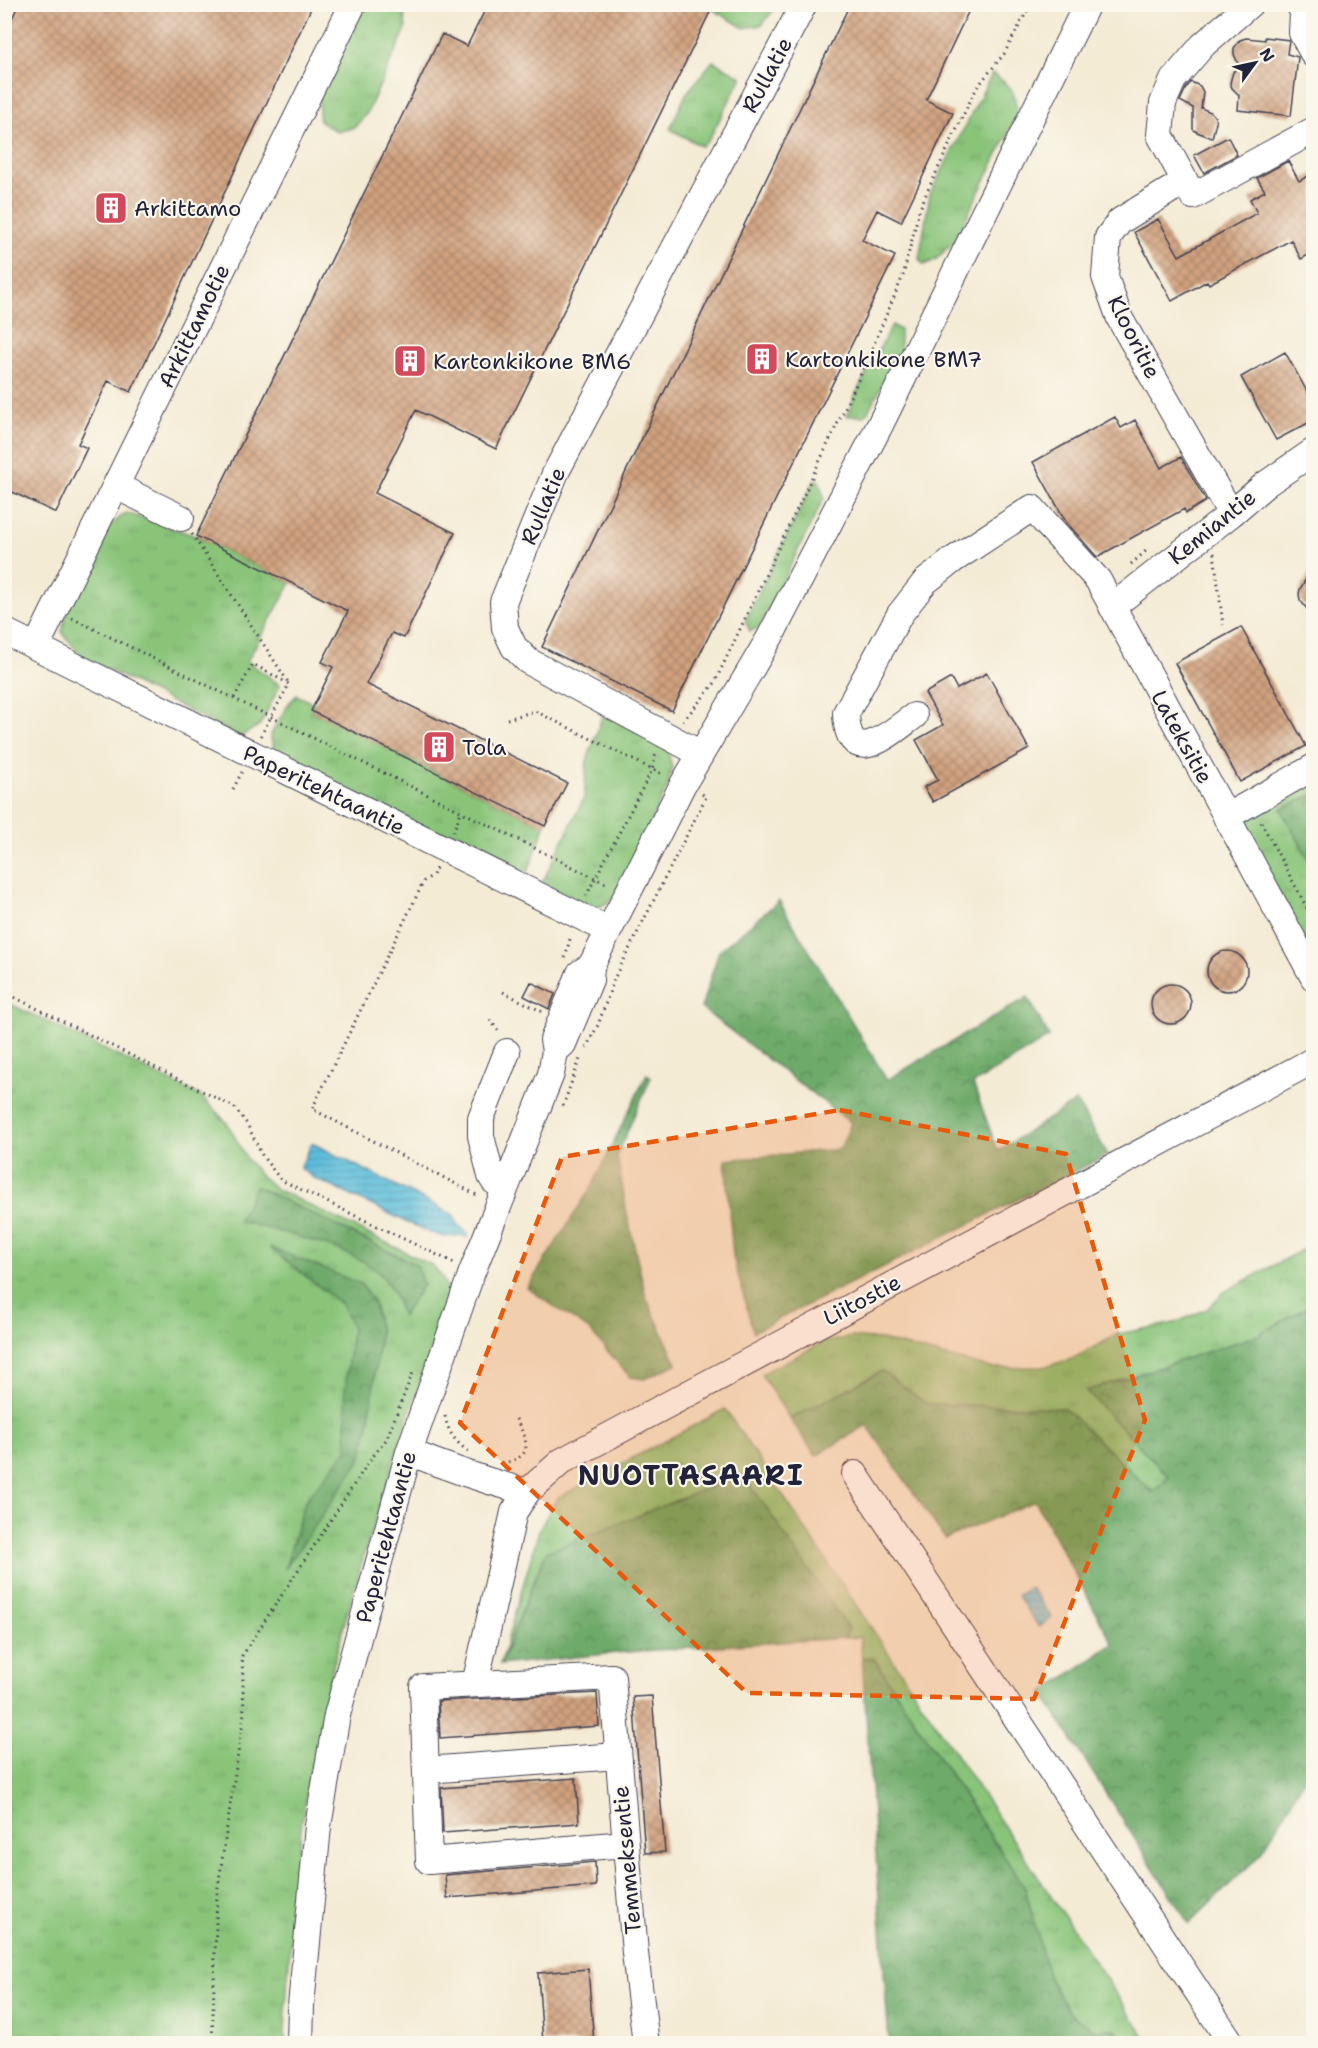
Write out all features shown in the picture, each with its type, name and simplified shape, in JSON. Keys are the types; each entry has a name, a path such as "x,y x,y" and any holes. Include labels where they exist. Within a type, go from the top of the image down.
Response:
{"street":[{"name":"Arkittamotie","path":"36,647 353,4"},
{"name":"Rullatie","path":"701,754 528,661 514,647 505,628 503,602 555,474 804,4"},
{"path":"608,930 701,754 770,637 875,435 1087,4"},
{"path":"1250,4 1203,45 1173,80 1163,103 1160,135 1193,196 1314,130"},
{"path":"1299,4 1303,12 1302,33 1314,55"},
{"name":"Klooritie","path":"1185,182 1120,221 1108,237 1105,276 1120,320 1221,522"},
{"name":"Kemiantie","path":"1112,607 1266,484 1314,450"},
{"path":"116,486 181,518"},
{"name":"Lateksitie","path":"914,716 876,743 864,745 855,742 846,730 846,713 900,614 925,582 953,560 1032,508 1098,580 1235,811 1314,978"},
{"name":"Paperitehtaantie","path":"4,631 608,930 591,966 580,973 553,1040 555,1051 551,1074 472,1272 409,1452 337,1715 318,1826 301,2006 300,2043"},
{"path":"1235,811 1314,767"},
{"path":"504,1187 490,1176 481,1136 481,1118 507,1052"},
{"name":"Liitostie","path":"475,1684 514,1512 527,1492 562,1461 1314,1060"},
{"path":"409,1452 487,1482 527,1492"},
{"path":"855,1474 1232,2043"},
{"name":"Temmeksentie","path":"475,1684 612,1677 625,1844 646,2043"},
{"path":"475,1684 423,1687 429,1861 625,1844"},
{"path":"426,1770 618,1756"}],"path":[{"path":"563,964 576,915 652,770 656,754 714,684 861,374 903,276 919,211 932,181 974,92 1004,54 1031,4"},
{"path":"181,518 289,684"},
{"path":"1221,522 1223,625"},
{"path":"1128,568 1132,562 1153,547"},
{"path":"54,610 650,906"},
{"path":"234,699 253,664 289,684"},
{"path":"233,789 289,684"},
{"path":"1235,811 1257,814 1314,921"},
{"path":"424,881 312,1108 480,1196"},
{"path":"4,992 234,1107 247,1124 263,1157 281,1180 472,1272"},
{"path":"503,992 552,1017"},
{"path":"212,2043 217,1894 244,1713 242,1656 370,1460 386,1440 415,1366"},
{"path":"494,1461 502,1463 512,1461 522,1456 526,1450 525,1437 514,1415"},
{"path":"445,1416 447,1428 457,1443 471,1453"}],"highlighted area":[{"path":"840,1110 1066,1154 1145,1420 1034,1699 747,1693 460,1423 562,1157"}],"green space":[{"path":"714,4 777,5 762,25 744,28 712,9"},
{"path":"366,5 396,5 404,13 406,29 367,113 355,127 338,132 319,121 319,97 360,10"},
{"path":"713,61 742,77 708,141 701,146 670,129 686,94"},
{"path":"992,74 1012,90 1017,116 954,242 935,260 924,265 919,259 930,194"},
{"path":"892,325 900,330 900,352 867,413 863,416 847,416 855,395"},
{"path":"815,479 819,481 824,498 760,627 750,631 745,621"},
{"path":"126,513 196,536 291,583 247,661 280,685 260,725 240,737 81,656 62,632 68,603 107,528"},
{"path":"297,695 314,704 311,711 545,826 526,877 277,757 270,736 289,703"},
{"path":"610,715 668,751 672,768 667,787 612,900 599,907 586,909 542,883 584,798 587,761 602,717"},
{"path":"1313,780 1313,795 1281,809 1313,867 1313,961 1245,828 1248,819"},
{"path":"1313,795 1313,867 1281,809"},
{"path":"779,901 887,1080 1028,997 1049,1037 973,1084 998,1151 1076,1101 1108,1155 753,1332 733,1256 725,1160 840,1149 851,1123 701,1008 719,951"},
{"path":"4,1001 201,1096 227,1123 247,1159 259,1174 276,1189 432,1265 442,1277 447,1289 448,1299 363,1557 328,1688 313,1755 299,1842 288,1973 285,2043 5,2043"},
{"path":"647,1074 651,1077 617,1155 627,1214 646,1297 677,1364 644,1379 630,1377 589,1330 527,1288 592,1186"},
{"path":"255,1186 417,1265 423,1285 402,1316 388,1284 369,1265 335,1249 239,1221"},
{"path":"1313,1244 1313,1304 1256,1336 1086,1391 1170,1477 1153,1492 1064,1408 927,1404 882,1371 790,1419 761,1374 824,1342 851,1337 882,1340 991,1368 1043,1367 1072,1359 1118,1334 1175,1323 1207,1309 1224,1292"},
{"path":"269,1247 361,1284 374,1303 380,1332 369,1424 361,1459 285,1569 305,1501 347,1450 345,1390 352,1328 342,1305"},
{"path":"1313,1304 1313,1764 1261,1854 1189,1924 1042,1693 1113,1644 1035,1501 945,1539 867,1425 816,1456 790,1419 882,1371 927,1404 1064,1408 1153,1492 1169,1477 1086,1391 1256,1336"},
{"path":"725,1409 1149,2043 1124,2043 1115,2029 1094,2030 1069,2013 1049,1979 1025,1888 874,1659 862,1658 860,1637 845,1638 848,1628 546,1552 500,1665 539,1530 557,1498"},
{"path":"743,1474 848,1628 845,1638 626,1652 500,1665 546,1552"},
{"path":"862,1658 874,1659 1025,1888 1049,1979 1069,2012 1094,2030 1115,2029 1124,2043 889,2043"}],"water":[{"path":"312,1143 454,1215 457,1224 469,1234 467,1238 445,1237 428,1232 314,1178 300,1168"},
{"path":"1030,1587 1052,1618 1039,1627 1017,1596"}],"building":[{"name":"Arkittamo","path":"19,4 313,4 131,392 108,381 78,444 87,448 56,513 4,488 4,35"},
{"name":"Kartonkikone BM6","path":"488,4 714,4 496,449 416,410 375,493 455,533 404,638 392,633 366,684 567,783 545,826 311,711 333,667 322,662 348,611 196,536 442,34 467,46"},
{"name":"Kartonkikone BM7","path":"850,4 972,4 926,100 953,113 901,222 877,210 862,240 895,256 672,711 542,647"},
{"path":"1265,37 1289,40 1287,54 1298,57 1291,116 1238,110 1239,95 1230,83 1233,72 1239,66 1234,48 1240,40 1246,38 1265,40"},
{"path":"1191,82 1200,86 1203,92 1201,108 1211,112 1215,117 1212,138 1193,129 1193,108 1180,101"},
{"path":"1228,137 1237,155 1204,173 1194,155"},
{"path":"1288,161 1299,181 1314,173 1314,252 1301,259 1291,240 1209,284 1207,281 1172,301 1134,232 1158,219 1179,256 1257,213 1250,199 1265,191 1257,178"},
{"path":"1285,352 1314,404 1314,420 1276,440 1241,377"},
{"path":"1115,417 1121,428 1135,420 1161,468 1181,457 1206,501 1186,513 1184,509 1097,557 1066,522 1033,462"},
{"path":"1314,565 1314,618 1300,600 1299,594"},
{"path":"1241,627 1306,746 1240,782 1175,663"},
{"path":"987,673 1029,749 933,802 924,787 938,780 916,740 943,725 925,693 951,678 957,689"},
{"path":"1227,951 1235,952 1241,957 1246,963 1246,979 1241,985 1235,990 1227,991 1219,990 1213,985 1208,979 1207,971 1208,963 1213,957 1219,952"},
{"path":"531,982 555,994 549,1009 524,996"},
{"path":"1171,984 1185,990 1191,1004 1185,1018 1171,1024 1157,1018 1151,1004 1157,990"},
{"path":"597,1693 599,1726 440,1738 438,1701"},
{"path":"652,1696 665,1852 645,1853 633,1697"},
{"path":"576,1778 579,1823 443,1833 441,1788"},
{"path":"595,1862 596,1886 447,1898 445,1875"},
{"path":"588,1969 594,2043 543,2043 538,1973"}],"place":[{"name":"Arkittamo","path":"111,208"},
{"name":"Kartonkikone BM7","path":"762,359"},
{"name":"Kartonkikone BM6","path":"410,361"},
{"name":"Tola","path":"439,747"}],"district":[{"name":"NUOTTASAARI","path":"691,1475"}]}
